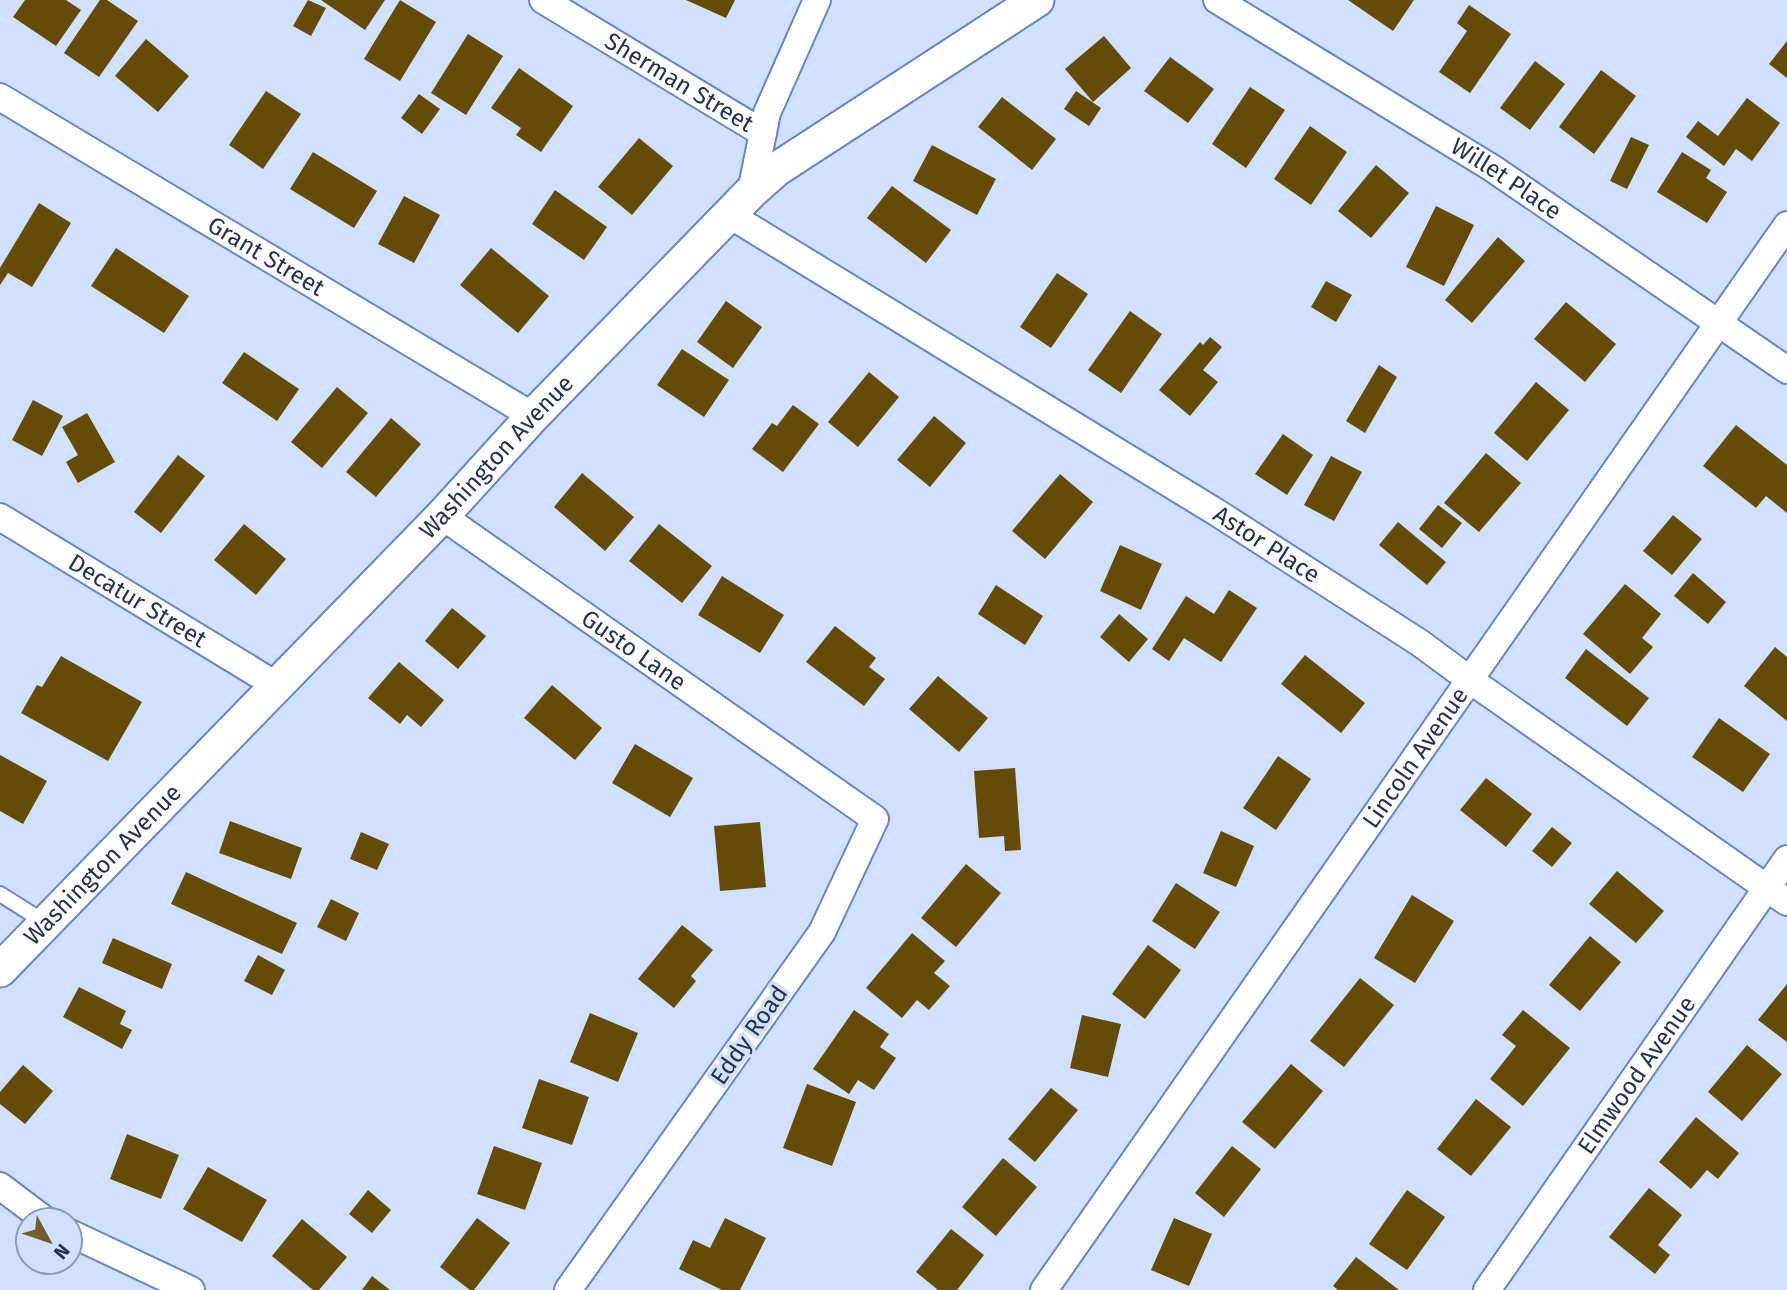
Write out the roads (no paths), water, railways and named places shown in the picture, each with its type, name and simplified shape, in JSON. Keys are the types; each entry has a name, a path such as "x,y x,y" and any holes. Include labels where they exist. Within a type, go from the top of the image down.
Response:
{"street":[{"name":"Sherman Street","path":"543,0 763,133 740,203"},
{"path":"763,133 767,113 817,0"},
{"name":"Washington Avenue","path":"0,970 442,516 533,416 740,203 777,169 1037,0"},
{"name":"Willet Place","path":"1217,0 1492,168 1787,370"},
{"name":"Grant Street","path":"0,97 533,416"},
{"name":"Astor Place","path":"740,203 1420,643 1777,895"},
{"name":"Lincoln Avenue","path":"1044,1290 1787,225"},
{"name":"Gusto Lane","path":"442,516 825,785"},
{"name":"Decatur Street","path":"0,517 276,685"},
{"name":"Eddy Road","path":"568,1290 822,932 875,819 825,785"},
{"name":"Elmwood Avenue","path":"1487,1290 1777,895 1787,859"},
{"path":"0,1186 26,1206"},
{"path":"84,1240 191,1290"}],"lane":[{"path":"0,894 46,923"}]}
